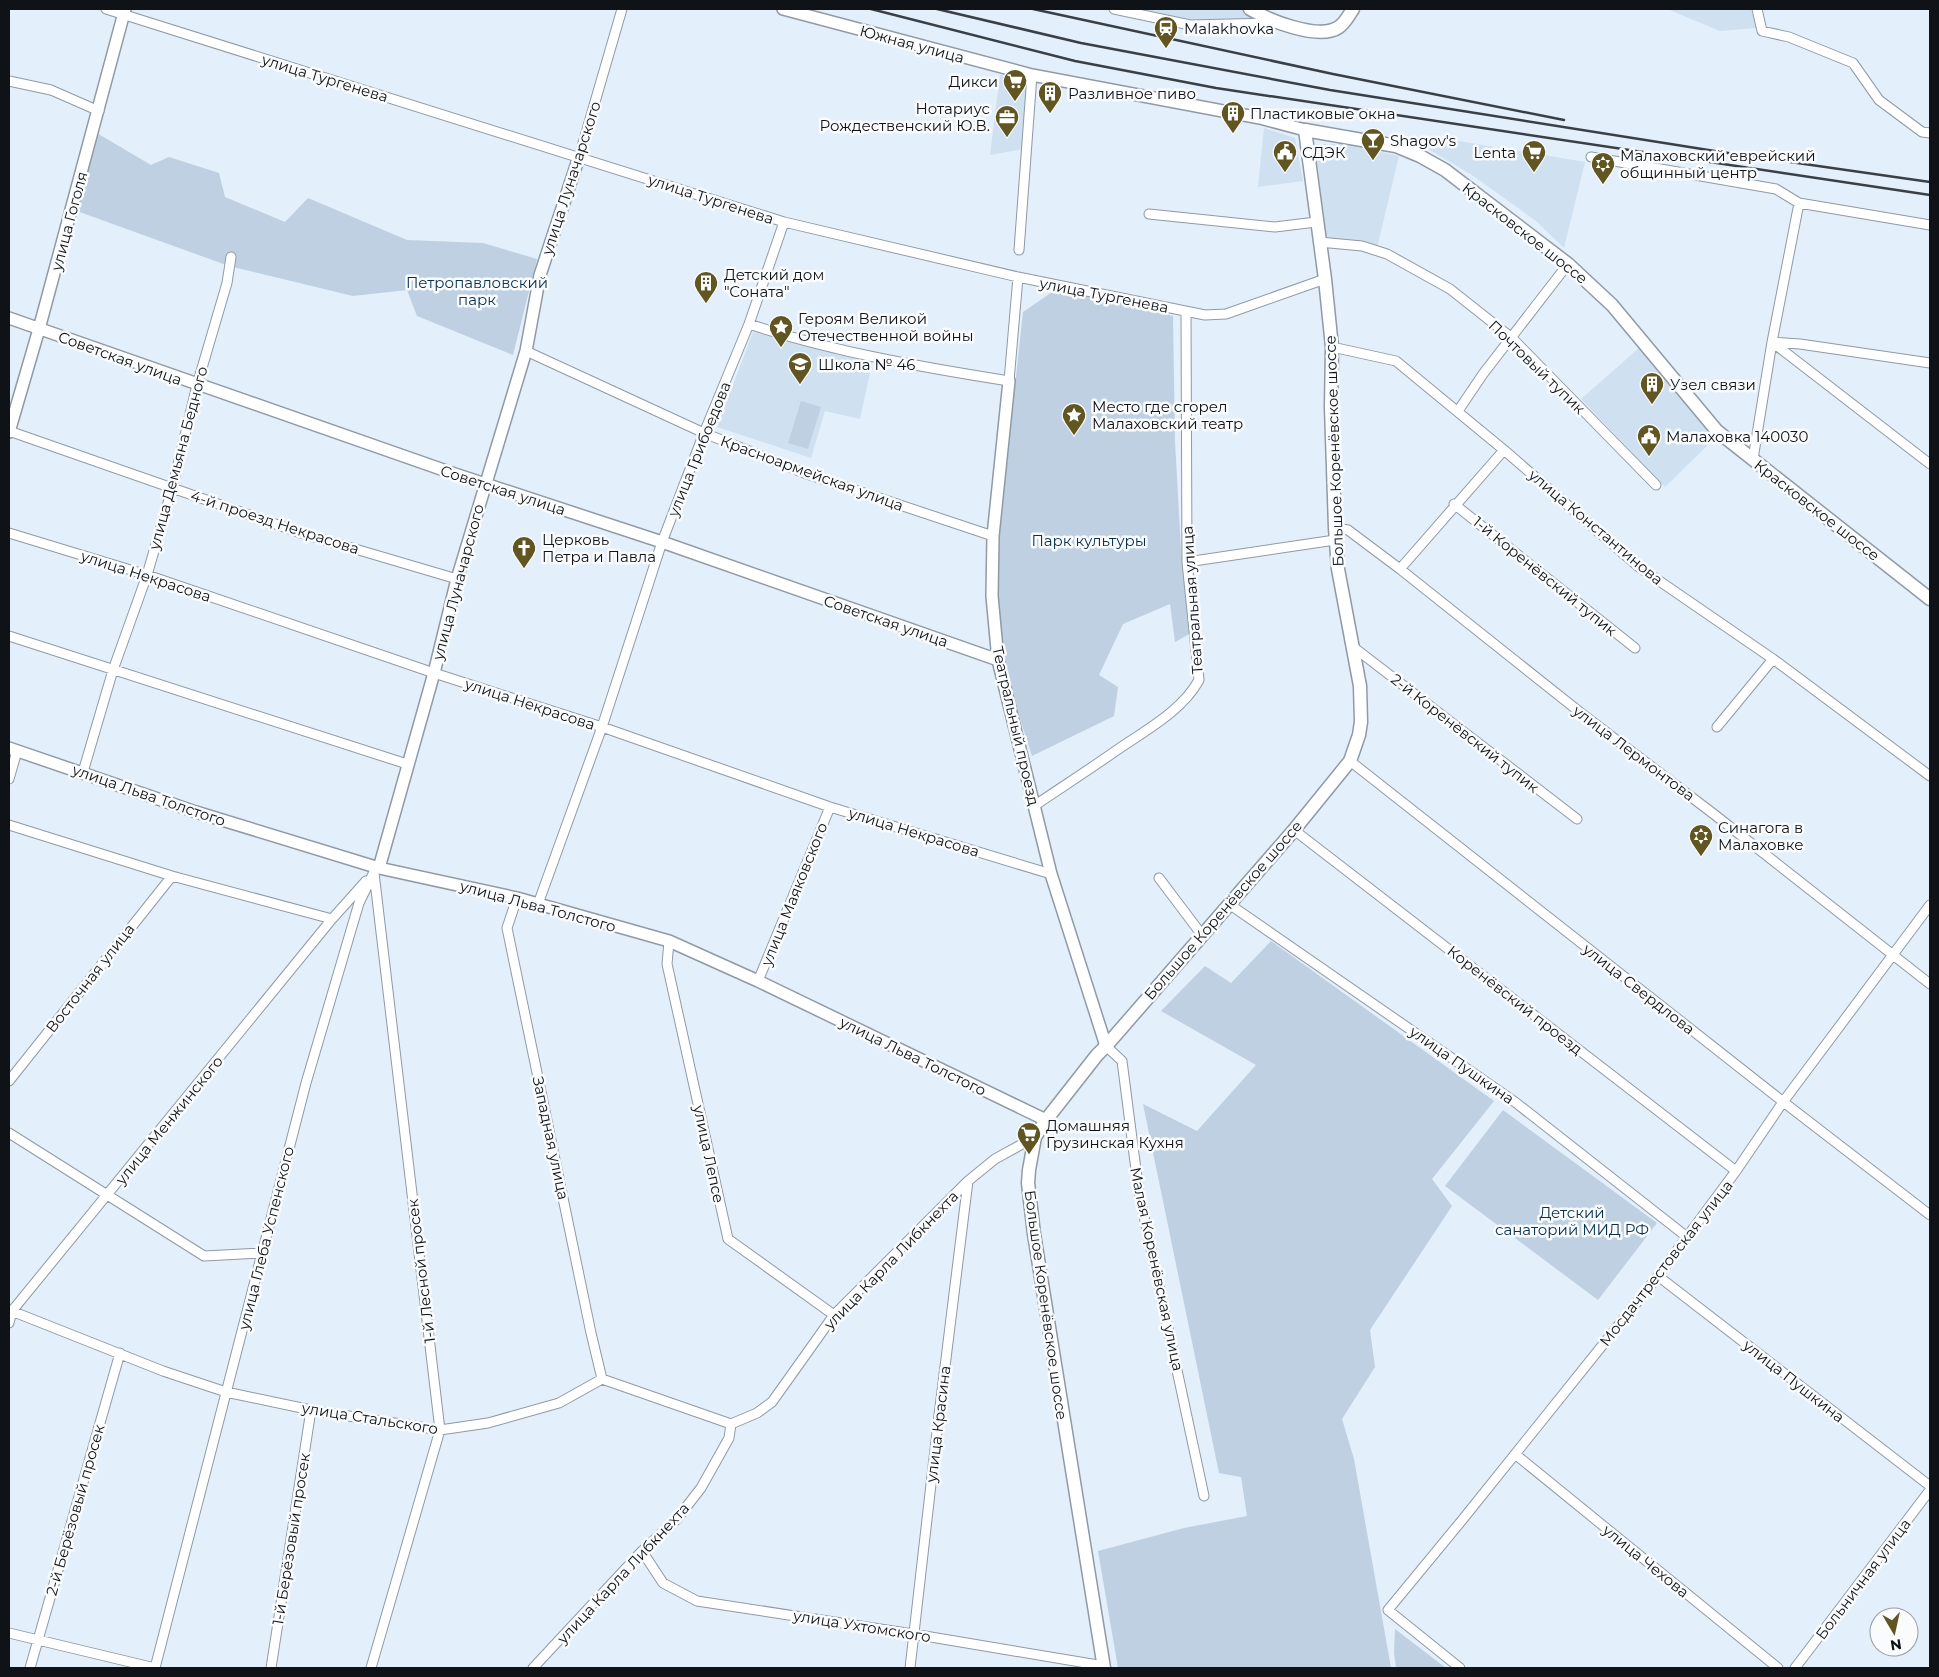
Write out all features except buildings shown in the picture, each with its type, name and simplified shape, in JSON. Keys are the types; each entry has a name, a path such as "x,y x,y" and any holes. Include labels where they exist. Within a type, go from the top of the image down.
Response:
{"main road":[{"path":"1250,9 1280,23 1313,30 1331,31 1343,24 1353,9"},
{"name":"Большое Коренёвское шоссе","path":"1104,1667 1034,1234 1028,1183 1029,1170 1036,1137 1046,1120 1097,1055 1294,830 1350,761 1359,735 1361,722 1360,686 1339,577 1335,534 1332,347 1305,130"},
{"name":"Красковское шоссе","path":"1305,130 1396,146 1420,156 1445,170 1568,264 1612,304 1717,430 1930,599"}],"street":[{"name":"улица Тургенева","path":"106,9 124,12 784,222 1018,277 1205,315 1226,314 1325,279"},
{"name":"улица Луначарского","path":"376,870 434,673 457,579 484,485 526,351 540,275 579,157 622,9"},
{"name":"Южная улица","path":"783,9 1032,75 1260,118 1305,130"},
{"path":"1114,9 1190,25 1280,23"},
{"path":"1757,9 1762,31 1789,37 1853,63 1879,100 1922,132 1930,133"},
{"name":"улица Гоголя","path":"9,431 40,329 124,12"},
{"path":"1020,250 1032,75"},
{"path":"9,81 51,90 99,111"},
{"path":"1591,157 1776,189 1799,202 1930,225"},
{"path":"1752,459 1799,202"},
{"path":"1148,214 1275,227 1316,222"},
{"name":"улица Грибоедова","path":"538,904 602,728 662,542 749,324 784,222"},
{"name":"Почтовый тупик","path":"1319,242 1362,246 1388,254 1450,289 1512,338 1656,485"},
{"name":"улица Демьяна Бедного","path":"83,772 114,670 147,575 172,488 197,385 227,283 231,257"},
{"path":"1458,411 1483,374 1568,264"},
{"name":"Театральный проезд","path":"1018,277 1010,381 993,536 992,596 998,660 1051,874 1106,1046"},
{"name":"Театральная улица","path":"1034,806 1151,727 1193,691 1199,680 1187,562 1186,311"},
{"name":"Советская улица","path":"9,318 484,485 662,542 998,660"},
{"path":"749,324 789,337 895,362 1010,381"},
{"path":"1772,342 1800,344 1930,363"},
{"path":"1772,342 1930,464"},
{"name":"улица Константинова","path":"1332,347 1396,361 1458,411 1639,567 1772,659 1930,776"},
{"name":"Красноармейская улица","path":"526,351 704,433 804,472 993,536"},
{"name":"4-й проезд Некрасова","path":"9,431 302,532 457,579"},
{"path":"1400,569 1454,504 1504,450"},
{"name":"1-й Коренёвский тупик","path":"1454,504 1635,648"},
{"name":"улица Лермонтова","path":"1335,534 1348,530 1400,569 1581,713 1930,984"},
{"name":"улица Некрасова","path":"9,533 147,575 830,806 1051,874"},
{"path":"1187,562 1335,534"},
{"path":"9,636 407,764"},
{"name":"2-й Коренёвский тупик","path":"1352,646 1577,819"},
{"path":"1717,727 1772,659"},
{"path":"9,779 13,749"},
{"name":"улица Льва Толстого","path":"13,749 196,812 376,870 517,898 669,941 758,981 1046,1120"},
{"name":"улица Свердлова","path":"1350,761 1783,1102 1930,1215"},
{"name":"улица Маяковского","path":"758,981 830,806"},
{"path":"9,825 172,876 332,919 376,870"},
{"name":"Коренёвский проезд","path":"1294,830 1736,1171"},
{"name":"улица Глеба Успенского","path":"155,1668 306,1083 359,903 376,870"},
{"name":"1-й Лесной просек","path":"371,1668 440,1430 376,870"},
{"name":"Восточная улица","path":"9,1081 172,876"},
{"path":"1159,878 1202,935"},
{"name":"Западная улица","path":"517,898 507,928 602,1379"},
{"name":"улица Пушкина","path":"1229,904 1522,1107 1686,1237"},
{"name":"Мосдачтрестовская улица","path":"1460,1668 1388,1610 1658,1276 1736,1171 1783,1102 1930,905"},
{"name":"улица Менжинского","path":"9,1323 10,1310 107,1196 332,919"},
{"name":"улица Лепсе","path":"669,941 667,964 728,1239 834,1315"},
{"name":"Малая Коренёвская улица","path":"1106,1046 1122,1061 1140,1193 1204,1496"},
{"path":"9,1133 204,1256 262,1253"},
{"name":"улица Карла Либкнехта","path":"533,1668 642,1551 676,1520 701,1488 729,1438 730,1424 757,1413 772,1402 834,1315 968,1181 994,1159 1036,1137"},
{"name":"улица Красина","path":"910,1668 968,1181"},
{"name":"улица Пушкина","path":"1658,1276 1930,1486"},
{"name":"улица Стальского","path":"10,1310 163,1371 226,1392 311,1410 440,1430 488,1423 559,1403 602,1379"},
{"name":"2-й Берёзовый просек","path":"30,1668 120,1353"},
{"path":"602,1379 730,1424"},
{"name":"1-й Берёзовый просек","path":"271,1668 311,1410"},
{"name":"улица Чехова","path":"1515,1454 1778,1668"},
{"name":"Больничная улица","path":"1795,1668 1930,1490"},
{"name":"улица Ухтомского","path":"642,1551 663,1583 697,1601 914,1634 1104,1667"},
{"path":"9,1633 155,1668"}],"shaded area":[{"path":"1125,9 1243,9 1262,22 1190,23"},
{"path":"1667,9 1751,9 1756,28 1720,31"},
{"path":"1000,75 1027,80 1023,149 990,155"},
{"path":"1264,128 1295,138 1303,181 1258,187"},
{"path":"1429,136 1585,162 1564,248 1536,221 1472,175 1425,147"},
{"path":"1315,144 1344,144 1399,156 1377,248 1325,239"},
{"name":"Школа № 46","path":"753,332 873,359 860,419 825,411 811,458 717,427"},
{"path":"1639,348 1716,437 1665,487 1581,399"}],"green space":[{"name":"Петропавловский парк","path":"95,132 151,165 169,157 219,173 225,197 285,222 308,198 407,240 483,243 537,259 513,355 417,316 407,290 353,296 229,266 74,210"},
{"name":"Парк культуры","path":"1058,288 1173,316 1175,442 1181,549 1191,633 1175,642 1170,604 1123,624 1099,675 1118,687 1114,716 1032,756 1006,675 996,612 999,532 1023,312"},
{"path":"801,401 821,407 808,449 788,443"},
{"path":"1271,941 1494,1101 1432,1179 1452,1206 1370,1330 1375,1367 1342,1419 1354,1459 1391,1668 1118,1668 1098,1551 1184,1528 1247,1516 1241,1477 1219,1473 1143,1104 1197,1131 1256,1065 1161,1011 1205,966 1231,983"},
{"name":"Детский санаторий МИД РФ","path":"1503,1110 1657,1223 1598,1300 1445,1186"},
{"path":"1395,1629 1446,1668 1396,1668 1394,1653"}],"railway":[{"path":"871,9 1075,61 1216,88 1930,195"},
{"path":"937,9 1081,43 1330,90 1721,152 1930,182"},
{"path":"1033,9 1333,74 1564,120"}],"place":[{"name":"Malakhovka","path":"1166,49"},
{"name":"Дикси","path":"1015,102"},
{"name":"Разливное пиво","path":"1050,114"},
{"name":"Пластиковые окна","path":"1233,134"},
{"name":"Нотариус Рождественский Ю.В.","path":"1007,138"},
{"name":"Shagov's","path":"1373,161"},
{"name":"СДЭК","path":"1285,173"},
{"name":"Lenta","path":"1534,173"},
{"name":"Малаховский еврейский общинный центр","path":"1603,185"},
{"name":"Детский дом \"Соната\"","path":"706,304"},
{"name":"Героям Великой Отечественной войны","path":"781,348"},
{"name":"Школа № 46","path":"800,385"},
{"name":"Узел связи","path":"1652,405"},
{"name":"Место где сгорел Малаховский театр","path":"1074,436"},
{"name":"Малаховка 140030","path":"1649,457"},
{"name":"Церковь Петра и Павла","path":"524,569"},
{"name":"Синагога в Малаховке","path":"1701,857"},
{"name":"Домашняя Грузинская Кухня","path":"1029,1155"}]}
